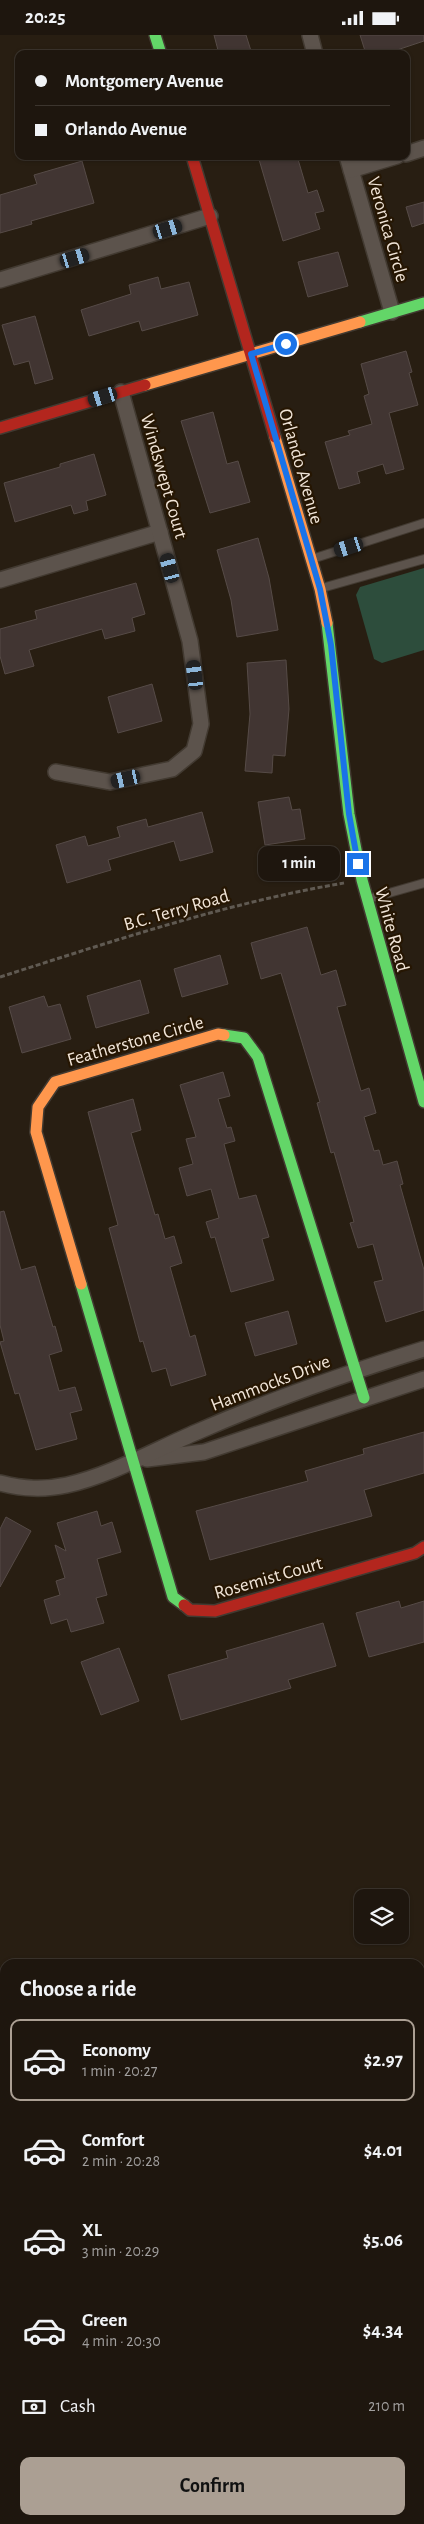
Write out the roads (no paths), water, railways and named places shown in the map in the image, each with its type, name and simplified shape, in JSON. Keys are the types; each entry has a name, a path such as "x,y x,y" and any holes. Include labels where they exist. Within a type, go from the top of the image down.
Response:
{"street":[{"path":"155,35 160,50"},
{"path":"310,35 314,50"},
{"path":"410,152 424,148"},
{"name":"Orlando Avenue","path":"193,160 320,589 331,645 349,814 362,880"},
{"path":"349,163 370,160"},
{"name":"Veronica Circle","path":"349,163 392,312"},
{"path":"0,280 210,216"},
{"path":"0,428 424,303"},
{"name":"Windswept Court","path":"56,773 110,782 172,769 194,751 201,724 190,641 120,392"},
{"path":"0,580 160,531"},
{"name":"White Road","path":"362,880 424,1102"},
{"name":"Featherstone Circle","path":"133,1461 36,1132 38,1107 55,1081 218,1034 244,1038 258,1057 364,1398"},
{"name":"Hammocks Drive","path":"0,1483 27,1490 68,1485 133,1461 198,1431 355,1370 424,1349"},
{"name":"Hammocks Drive","path":"133,1461 204,1452 424,1379"},
{"name":"Rosemist Court","path":"133,1461 173,1597 190,1610 215,1611 415,1553 424,1547"}],"lane":[{"path":"312,559 424,523"},
{"path":"320,589 424,559"},
{"path":"366,899 424,883"}]}
